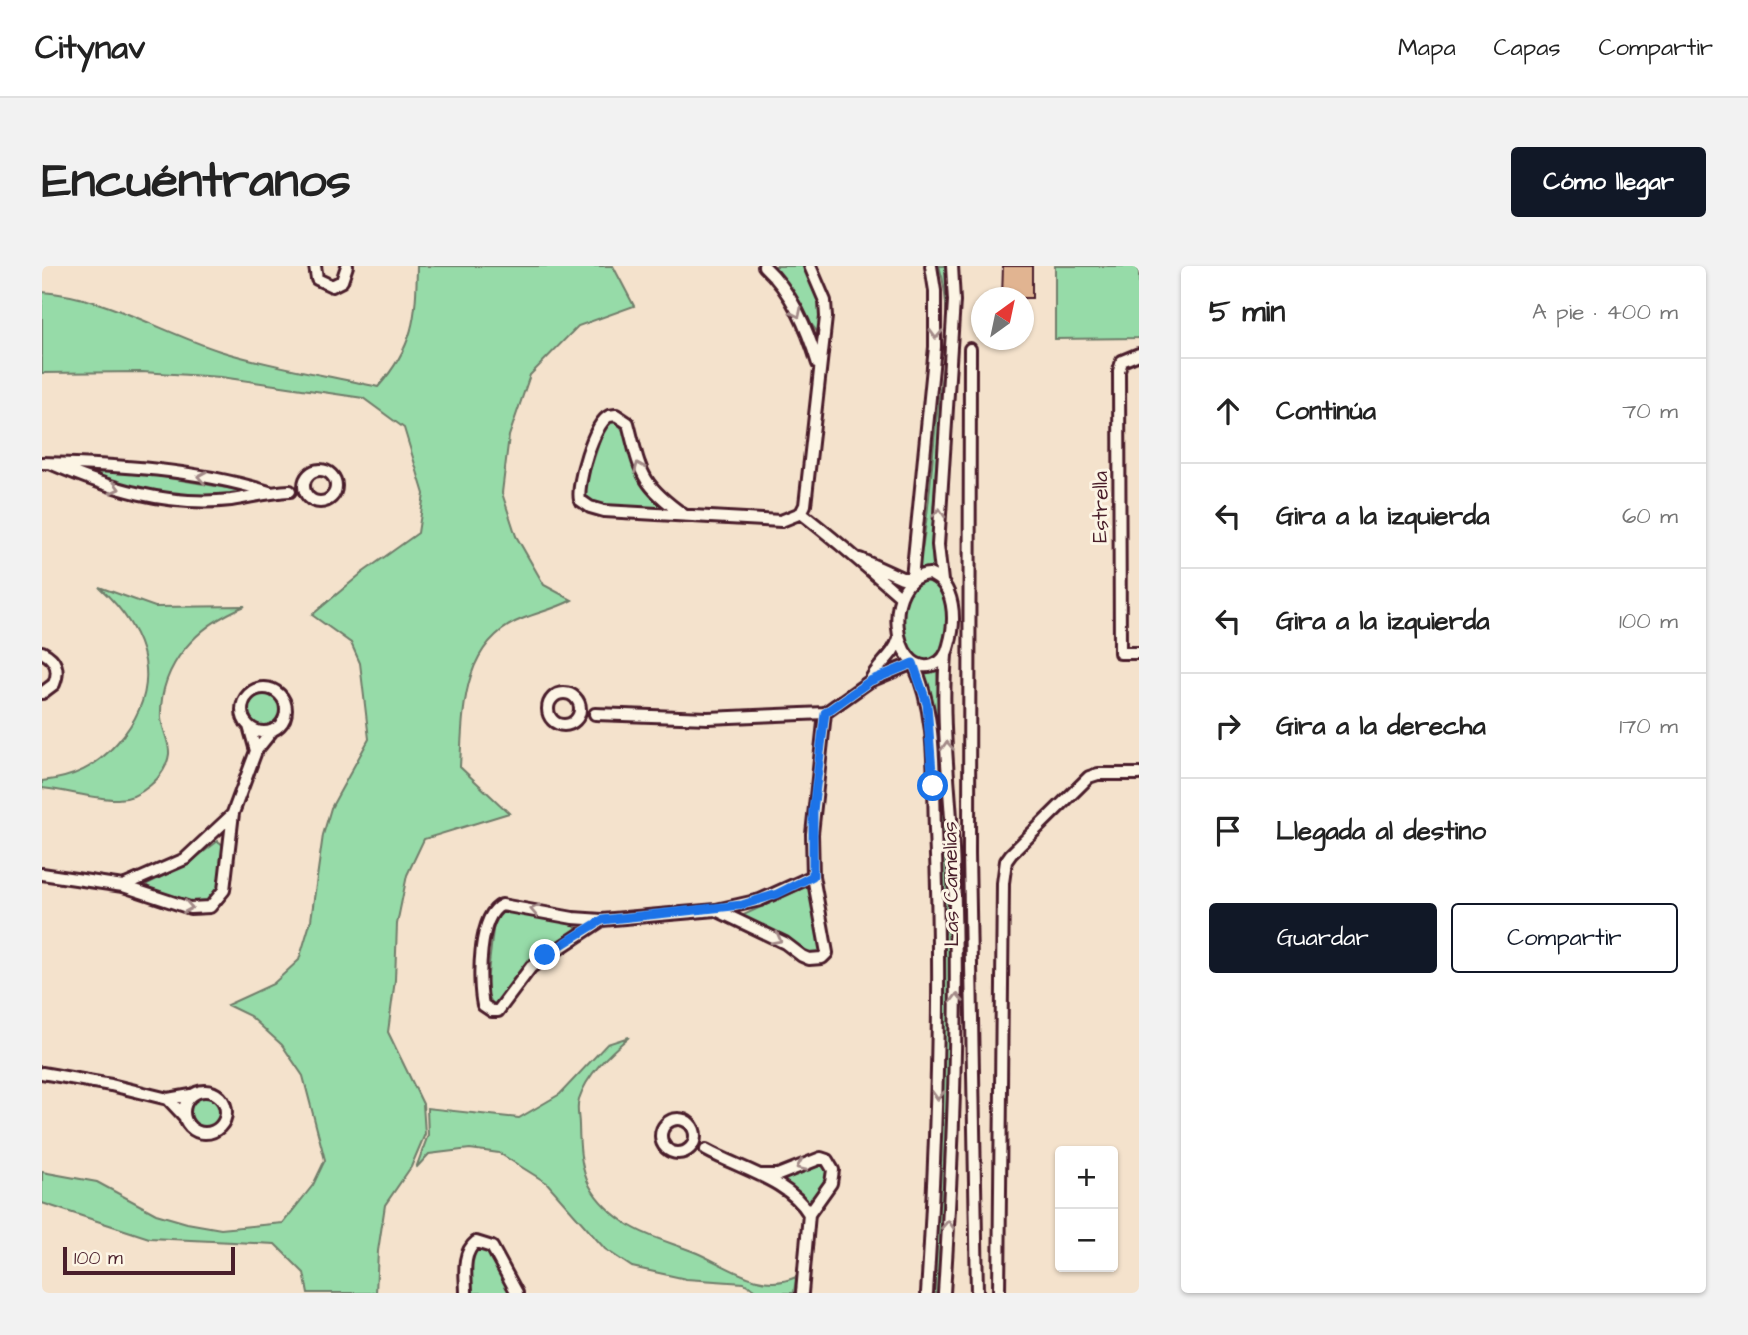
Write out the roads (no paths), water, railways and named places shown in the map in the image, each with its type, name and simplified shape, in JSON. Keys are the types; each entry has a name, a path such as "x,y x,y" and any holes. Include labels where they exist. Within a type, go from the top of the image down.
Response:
{"street":[{"path":"313,269 321,283 332,286 342,281 347,266"},
{"path":"764,266 795,306 818,367"},
{"path":"684,515 658,495 642,476 633,452 628,423 616,415 604,418 580,481 580,500 590,507 604,511 781,521 801,513 805,505 818,367 827,317 825,301 810,266"},
{"path":"926,1293 936,1142 939,933 927,704 913,663 904,653 900,638 901,597 912,578 935,347 935,291 931,266"},
{"path":"944,1293 957,1005 954,871 944,697 946,655 953,614 942,581 938,545 953,337 952,266"},
{"name":"Las Camelias","path":"971,349 969,854 977,1293"},
{"name":"Estrella","path":"1139,354 1122,360 1120,653 1139,653"},
{"path":"47,463 135,466 247,485 269,492"},
{"path":"47,463 104,486 161,498 229,500 290,491 317,502 328,500 336,487 333,476 324,470 313,471 290,491"},
{"path":"305,480 307,496"},
{"path":"801,513 860,559 872,574 901,597"},
{"path":"860,559 902,578 929,574 942,581"},
{"path":"870,681 876,669 896,649 900,638"},
{"path":"42,652 50,656 57,669 54,684 42,693"},
{"path":"595,714 572,694 561,692 549,703 549,714 556,722 566,725 595,714 708,718 825,713 870,681 913,663 934,664 946,655"},
{"path":"42,874 123,886 190,908 209,907 216,903 224,890 233,813 256,751 283,722 286,707 279,693 265,688 258,688 246,697 242,712 256,751"},
{"path":"576,720 580,703"},
{"path":"716,910 774,937 809,960 822,958 827,953 827,939 813,876 813,811 825,713"},
{"path":"249,726 260,732 272,731"},
{"path":"999,1293 1003,883 1006,861 1089,777 1098,774 1139,774"},
{"path":"123,886 185,859 233,813"},
{"path":"602,920 531,967 498,1011 492,1011 483,1005 484,928 496,907 512,905 573,918 602,920 716,910 760,900 813,876"},
{"path":"42,1073 111,1085 167,1099 212,1092 223,1101 225,1115 218,1127 205,1132 192,1128 167,1099"},
{"path":"184,1116 185,1105 191,1095"},
{"path":"706,1150 694,1135 690,1124 679,1119 668,1122 661,1131 665,1148 675,1153 706,1150 760,1175 795,1197 809,1214"},
{"path":"687,1150 693,1144 694,1135"},
{"path":"760,1175 778,1175 816,1159 827,1160 833,1170 833,1177 809,1214 803,1293"},
{"path":"466,1293 467,1252 476,1242 482,1242 492,1247 517,1293"}]}
